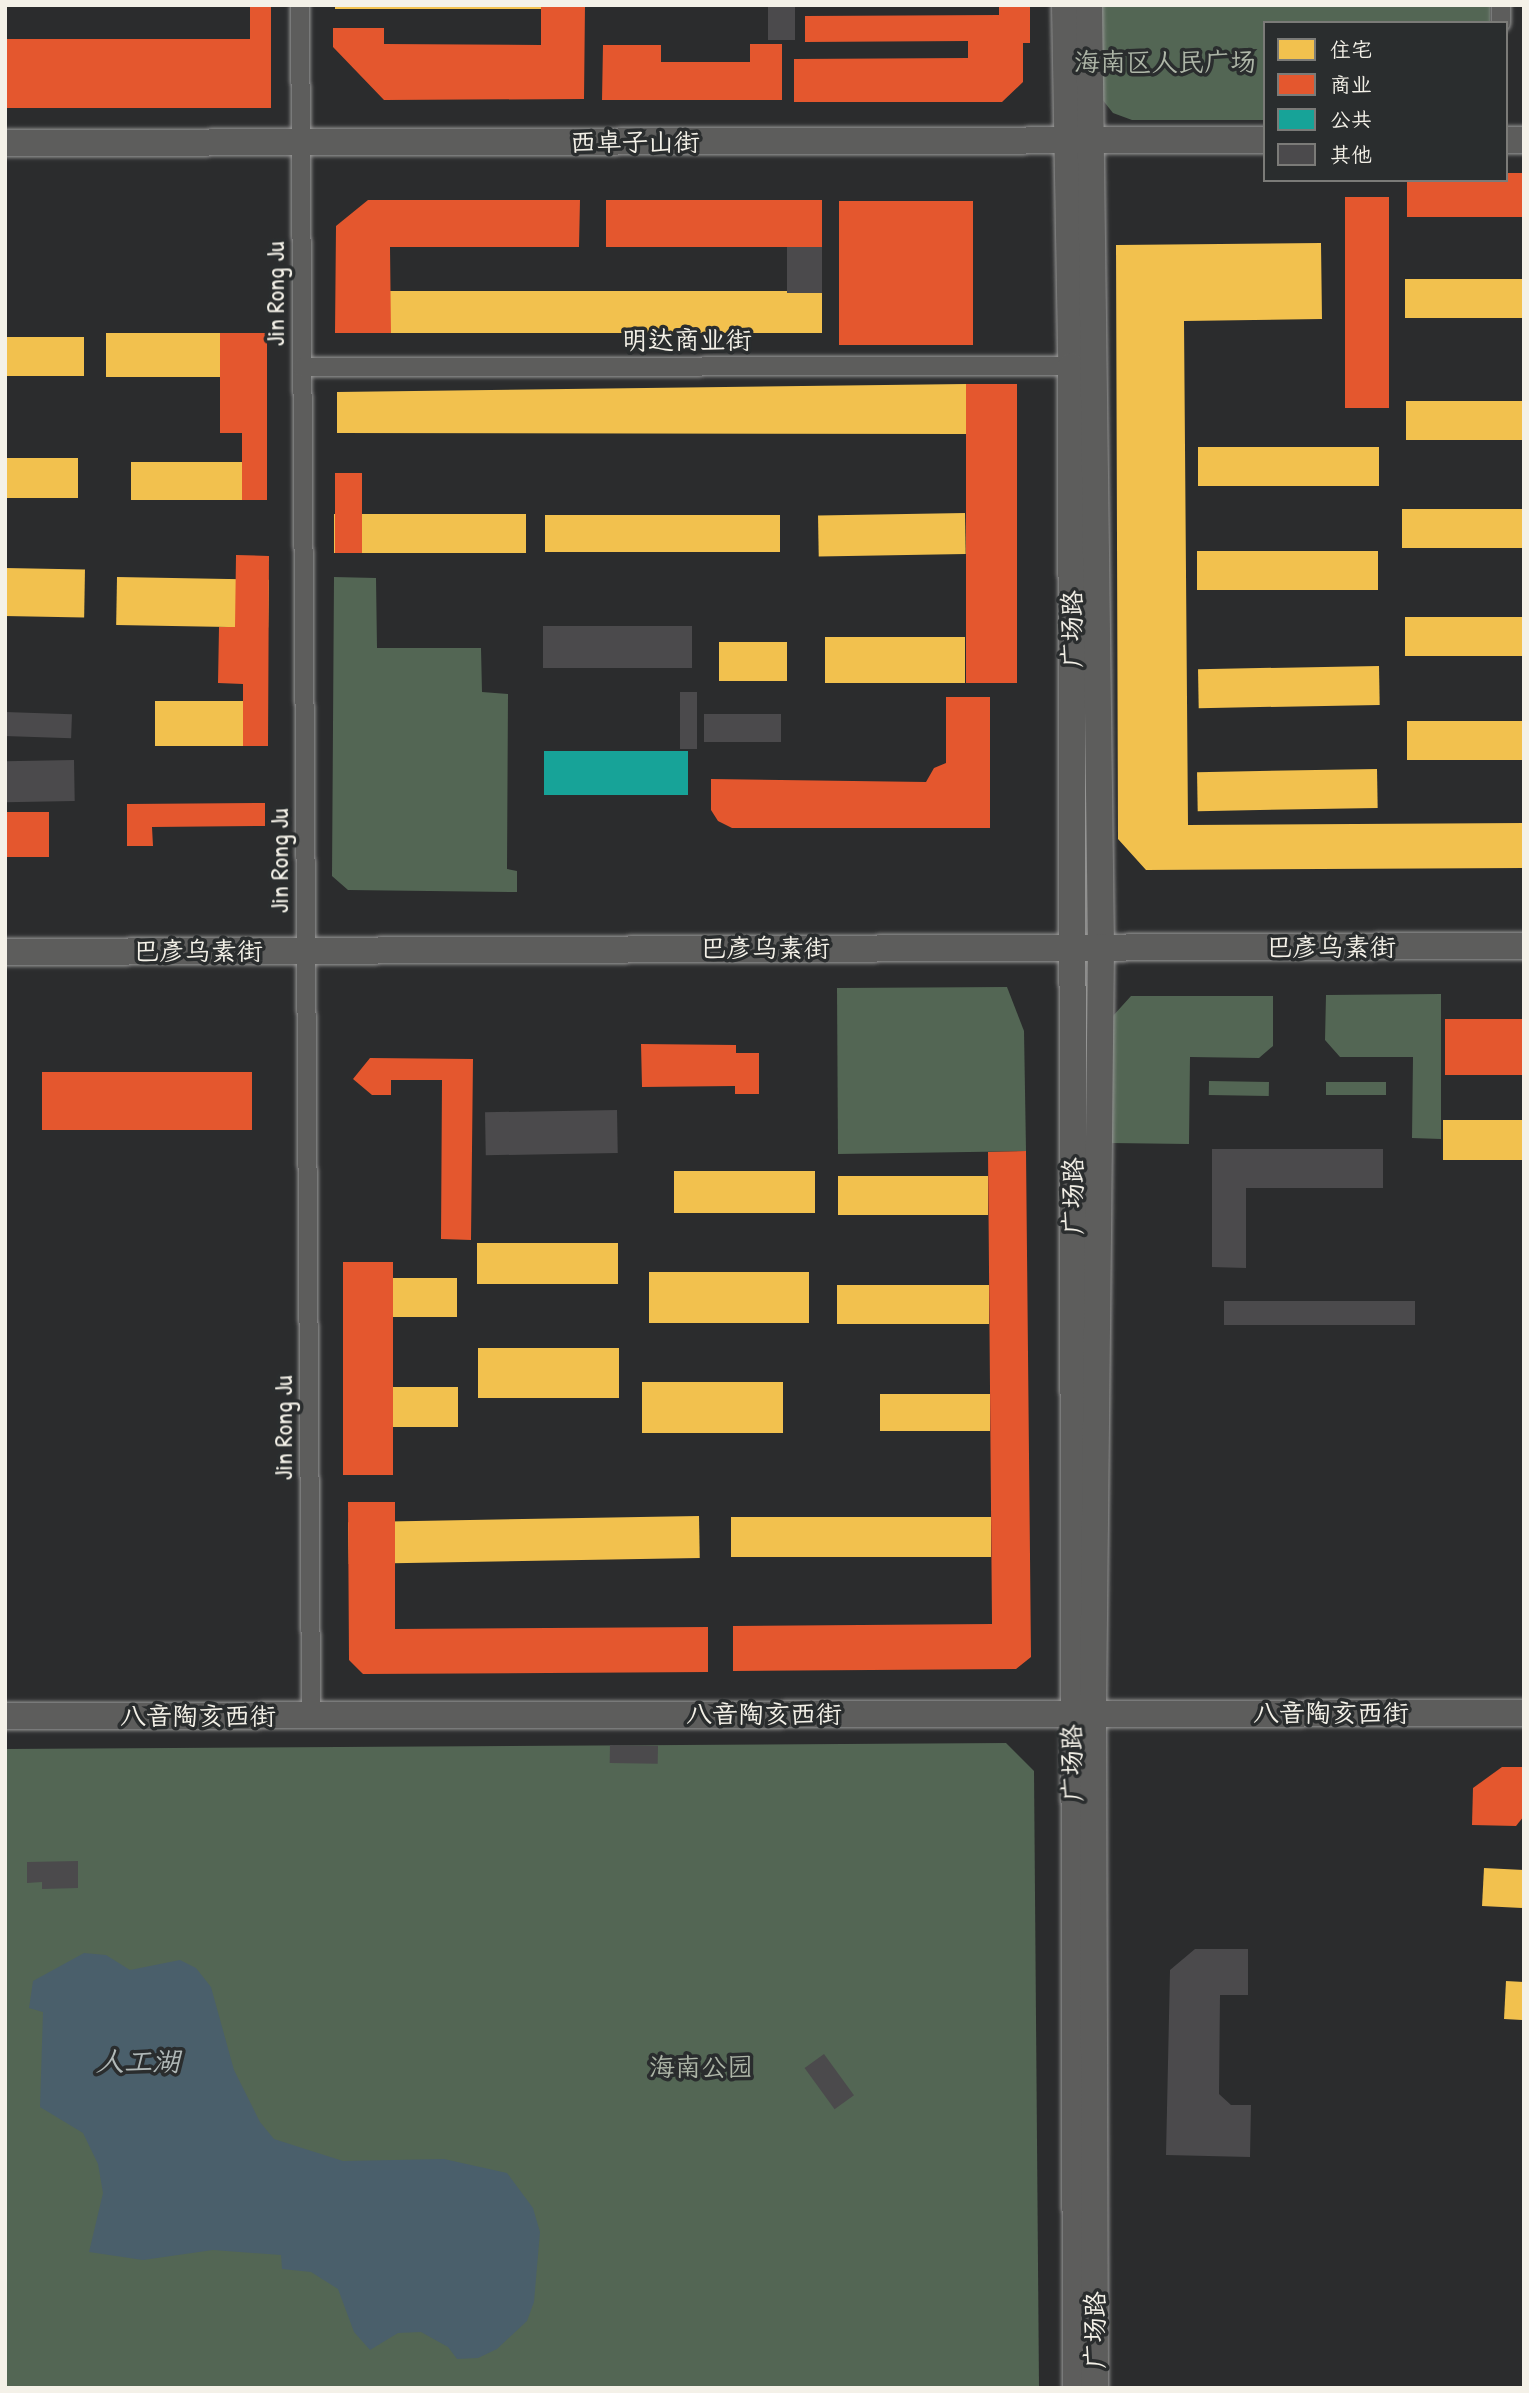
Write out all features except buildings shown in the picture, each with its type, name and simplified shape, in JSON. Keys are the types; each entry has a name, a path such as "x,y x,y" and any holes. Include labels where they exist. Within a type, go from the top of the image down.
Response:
{"street":[{"name":"Jin Rong Ju","path":"300,5 311,1715"},
{"name":"广场路","path":"1065,5 1064,141 1071,366 1073,942 1082,1714 1095,2388"},
{"name":"广场路","path":"1076,2388 1082,1714 1101,942 1089,5"},
{"name":"西卓子山街","path":"5,143 1263,141"},
{"name":"明达商业街","path":"302,367 1071,366"},
{"name":"巴彦乌素街","path":"1101,942 1524,935"},
{"name":"巴彦乌素街","path":"5,941 306,945 1101,942 1524,946"},
{"name":"巴彦乌素街","path":"5,952 306,945"},
{"name":"八音陶亥西街","path":"5,1716 1524,1713"}],"green space":[{"name":"海南区人民广场","path":"1095,5 1490,5 1490,21 1263,21 1263,120 1132,120 1113,113 1094,89"},
{"path":"334,577 376,578 377,648 481,648 482,692 508,694 507,869 517,871 517,892 348,890 332,876"},
{"path":"1007,987 1024,1031 1026,1151 838,1154 837,988"},
{"path":"1441,994 1441,1139 1412,1138 1413,1057 1340,1057 1325,1040 1326,995"},
{"path":"1131,996 1273,996 1273,1046 1259,1058 1190,1057 1189,1144 1110,1143 1112,1017"},
{"path":"1209,1081 1269,1082 1269,1096 1209,1095"},
{"path":"1326,1082 1386,1082 1386,1095 1326,1095"},
{"name":"海南公园","path":"1006,1743 1034,1771 1039,2388 5,2388 5,1749"}],"water":[{"name":"人工湖","path":"84,1953 106,1955 130,1970 180,1960 196,1968 211,1987 234,2070 260,2122 274,2139 343,2161 444,2159 507,2173 533,2208 540,2232 534,2302 527,2321 497,2349 478,2358 457,2359 448,2347 421,2332 398,2333 370,2350 354,2332 338,2289 311,2272 282,2269 281,2255 213,2250 143,2260 89,2252 103,2193 98,2164 83,2133 40,2107 43,2012 29,2008 33,1981"}]}
